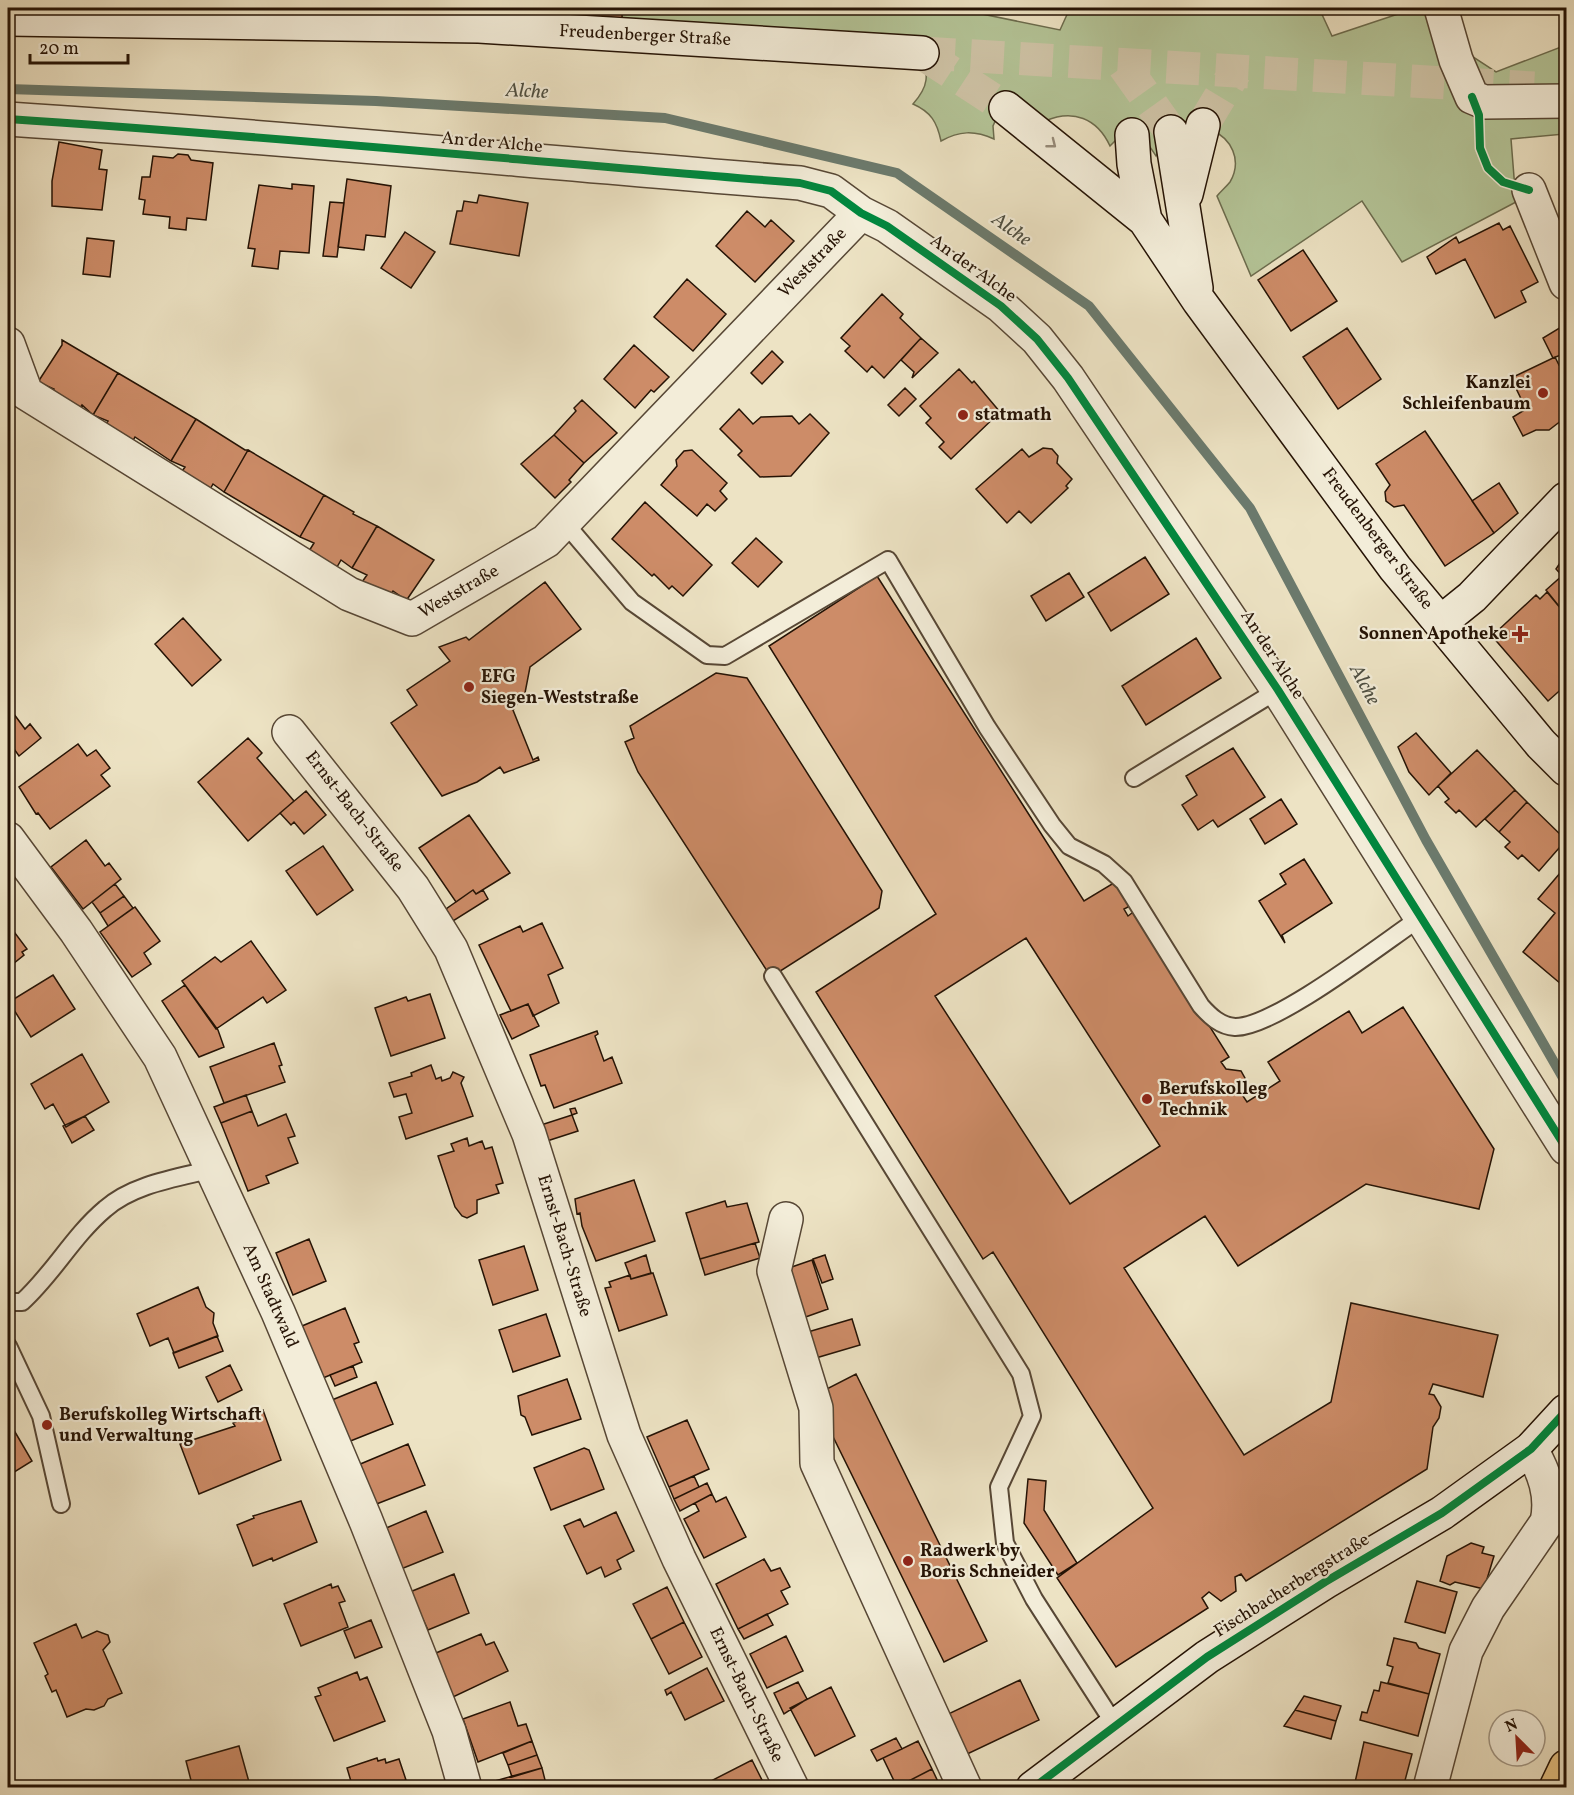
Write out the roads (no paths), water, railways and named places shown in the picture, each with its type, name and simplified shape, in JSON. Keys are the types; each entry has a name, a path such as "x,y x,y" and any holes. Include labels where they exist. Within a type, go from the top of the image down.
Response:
{"highway":[{"path":"1556,1788 1566,1767"}],"street":[{"path":"1441,8 1456,60 1472,98 1484,102 1566,101"},
{"name":"Freudenberger Straße","path":"8,19 479,17 922,53"},
{"path":"1006,108 1145,220"},
{"name":"An der Alche","path":"8,119 243,134 427,153 800,183 831,191 861,213 887,226 1001,306 1037,339 1068,378 1278,690 1566,1148"},
{"path":"1182,207 1203,125"},
{"name":"Freudenberger Straße","path":"1171,132 1199,301"},
{"name":"Freudenberger Straße","path":"1132,135 1134,164 1145,220 1199,301 1395,568 1442,622 1512,710 1566,769"},
{"path":"1529,190 1566,283"},
{"name":"Weststraße","path":"8,344 26,393 349,594 412,620 546,541 861,213"},
{"path":"1442,622 1472,597 1566,499"},
{"name":"Ernst-Bach-Straße","path":"289,732 413,888 451,949 530,1134 624,1435 679,1559 792,1788"},
{"name":"Am Stadtwald","path":"8,839 76,931 160,1057 278,1312 366,1521 448,1731 465,1788"},
{"path":"786,1219 774,1271 816,1408 817,1463 965,1788"},
{"name":"Fischbacherbergstraße","path":"1033,1788 1207,1657 1325,1582 1442,1513 1531,1449 1566,1411"},
{"path":"1430,1788 1466,1651 1488,1608 1547,1522 1549,1493 1540,1465 1531,1449"}],"lane":[{"path":"564,522 632,602 707,655 724,656 888,560 987,727 1052,825 1070,846 1104,864 1124,882 1201,1006 1214,1021 1234,1027 1263,1022 1324,985 1420,918"},
{"path":"1134,778 1278,690"},
{"path":"773,976 1021,1374 1032,1416 999,1487 1005,1543 1034,1599 1115,1725"},
{"path":"8,1313 15,1302 42,1284 105,1207 143,1187 213,1169"},
{"path":"8,1346 41,1416 61,1504"}],"waterway":[{"name":"Alche","path":"8,89 376,101 665,118 897,173 1089,306 1250,508 1426,840 1566,1083"}],"tunnel":[{"path":"922,53 1534,88"},
{"path":"923,54 1006,108"},
{"path":"1124,66 1171,132"},
{"path":"1203,125 1235,72"}],"place":[{"name":"Kanzlei Schleifenbaum","path":"1543,393"},
{"name":"statmath","path":"963,415"},
{"name":"Sonnen Apotheke","path":"1520,634"},
{"name":"EFG Siegen-Weststraße","path":"469,687"},
{"name":"Berufskolleg Technik","path":"1147,1099"},
{"name":"Berufskolleg Wirtschaft und Verwaltung","path":"47,1425"},
{"name":"Radwerk by Boris Schneider","path":"908,1561"}]}
